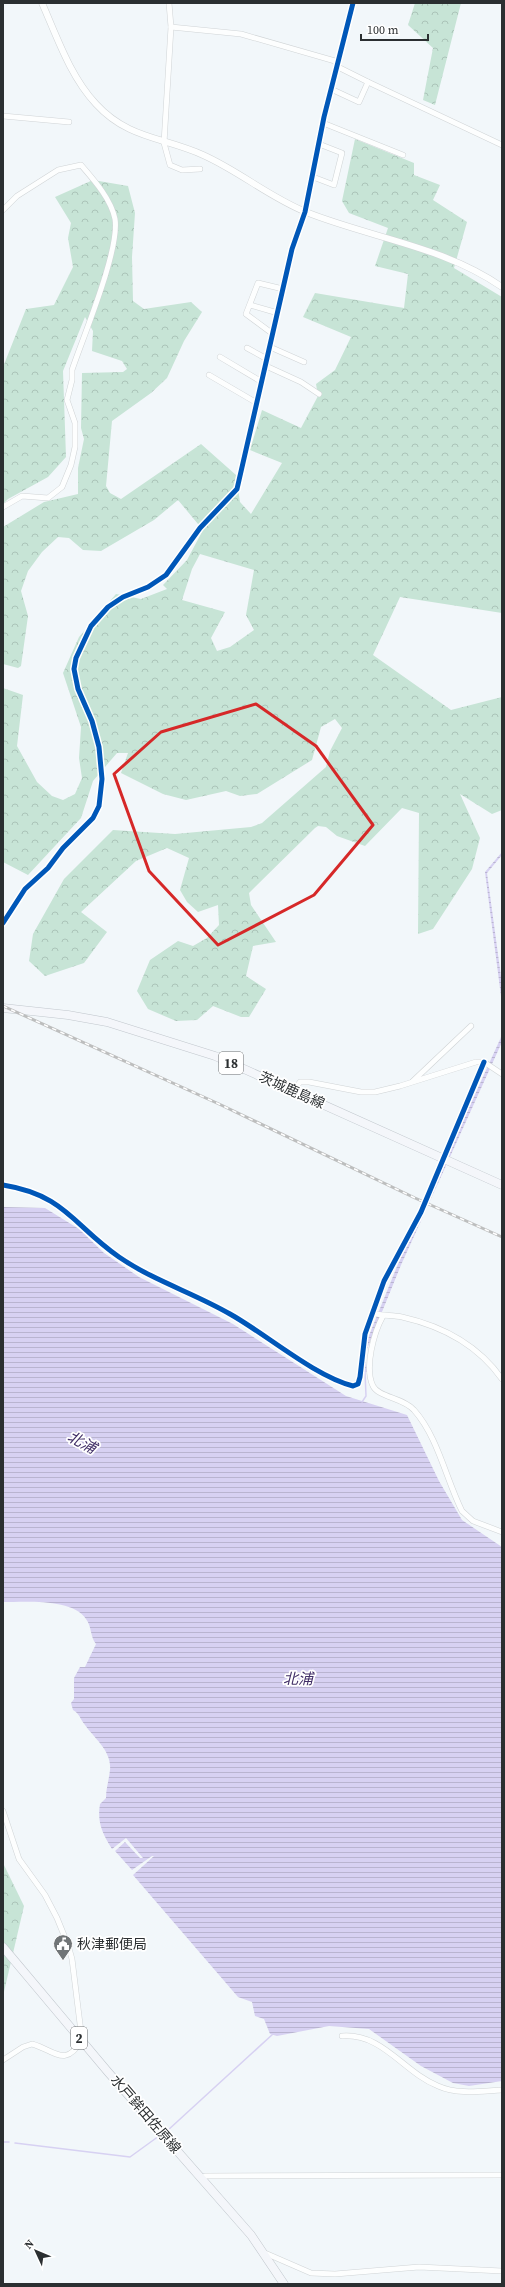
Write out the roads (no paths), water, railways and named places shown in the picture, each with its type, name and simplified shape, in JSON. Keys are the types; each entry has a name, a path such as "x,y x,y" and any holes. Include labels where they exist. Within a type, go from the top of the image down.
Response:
{"main road":[{"name":"茨城鹿島線","path":"3,1008 68,1015 126,1027 215,1056 294,1090 502,1185"},
{"name":"水戸鉾田佐原線","path":"3,1947 265,2253 284,2284"}],"street":[{"path":"42,3 71,67 96,104 123,126 164,143 202,155 276,198 305,212 444,256 476,271 502,287"},
{"path":"169,3 171,27 164,143 170,164 182,170 200,169"},
{"path":"3,922 25,889 48,868 63,848 93,818 99,806 102,779 99,746 92,721 75,678 76,658 85,640 98,618 108,608 123,597 148,587 166,575 200,528 235,494 239,484 292,249 305,212 323,123 353,3"},
{"path":"171,27 241,34 335,61 338,67 502,145"},
{"path":"331,89 359,102 368,82"},
{"path":"3,116 69,122"},
{"path":"323,123 403,155"},
{"path":"313,177 334,185 342,153 319,144"},
{"path":"3,210 17,196 58,170 81,165 109,202 115,220 115,235 107,269 72,370 72,380 66,400 75,423 76,434 71,465 62,487 48,498 22,496 3,507"},
{"path":"273,334 246,314 258,283 283,289"},
{"path":"250,305 278,313"},
{"path":"270,347 304,362"},
{"path":"247,348 267,359"},
{"path":"220,357 262,382"},
{"path":"266,366 301,382 319,394"},
{"path":"209,375 257,403"},
{"path":"412,1082 471,1026"},
{"path":"294,1090 300,1082 309,1082 361,1092 386,1090 476,1062 486,1063 502,1074"},
{"path":"3,1185 24,1188 46,1197 62,1207 126,1262 230,1314 330,1378 352,1386 358,1384 360,1377 362,1348 372,1312 384,1281 447,1160 486,1063"},
{"path":"372,1312 383,1316 400,1316 436,1326 483,1357 502,1379"},
{"path":"383,1316 372,1340 373,1386 378,1392 405,1401 413,1408 424,1423 462,1511 473,1521 502,1532"},
{"path":"3,1811 20,1859 45,1895 57,1918 68,1945 72,1958 82,2040 75,2051 67,2056 60,2057 32,2044 23,2047 3,2060"},
{"path":"342,2036 353,2035 373,2041 390,2052 426,2081 439,2087 454,2091 470,2092 502,2090"},
{"path":"202,2178 205,2176 279,2174 502,2175"},
{"path":"265,2253 311,2273 335,2274 418,2267 502,2271"}],"water":[{"path":"502,852 502,855 487,873 502,984 502,1004 485,872"},
{"path":"502,1035 502,1042 401,1265 365,1355 367,1372 364,1372 363,1355 366,1343 398,1264"},
{"name":"北浦","path":"3,1207 45,1208 79,1229 104,1253 139,1277 233,1324 346,1396 407,1415 439,1481 462,1520 502,1547 502,2081 469,2086 453,2083 421,2066 369,2029 329,2026 277,2036 270,2034 264,2019 255,2016 252,2002 238,1997 133,1875 154,1856 132,1870 115,1851 125,1842 140,1858 143,1858 126,1838 112,1849 108,1843 101,1827 99,1810 100,1804 106,1798 110,1763 102,1745 85,1725 79,1715 73,1710 71,1703 74,1699 74,1678 80,1667 85,1667 96,1644 88,1622 80,1612 71,1607 60,1604 3,1602"}],"waterway":[{"path":"362,1402 366,1396 365,1372"},
{"path":"167,2131 273,2034"},
{"path":"15,2143 130,2157 159,2136"},
{"path":"3,2142 9,2142"}],"railway":[{"path":"3,1006 219,1104 415,1198 502,1237"}],"place":[{"name":"秋津郵便局","path":"63,1961"}]}
